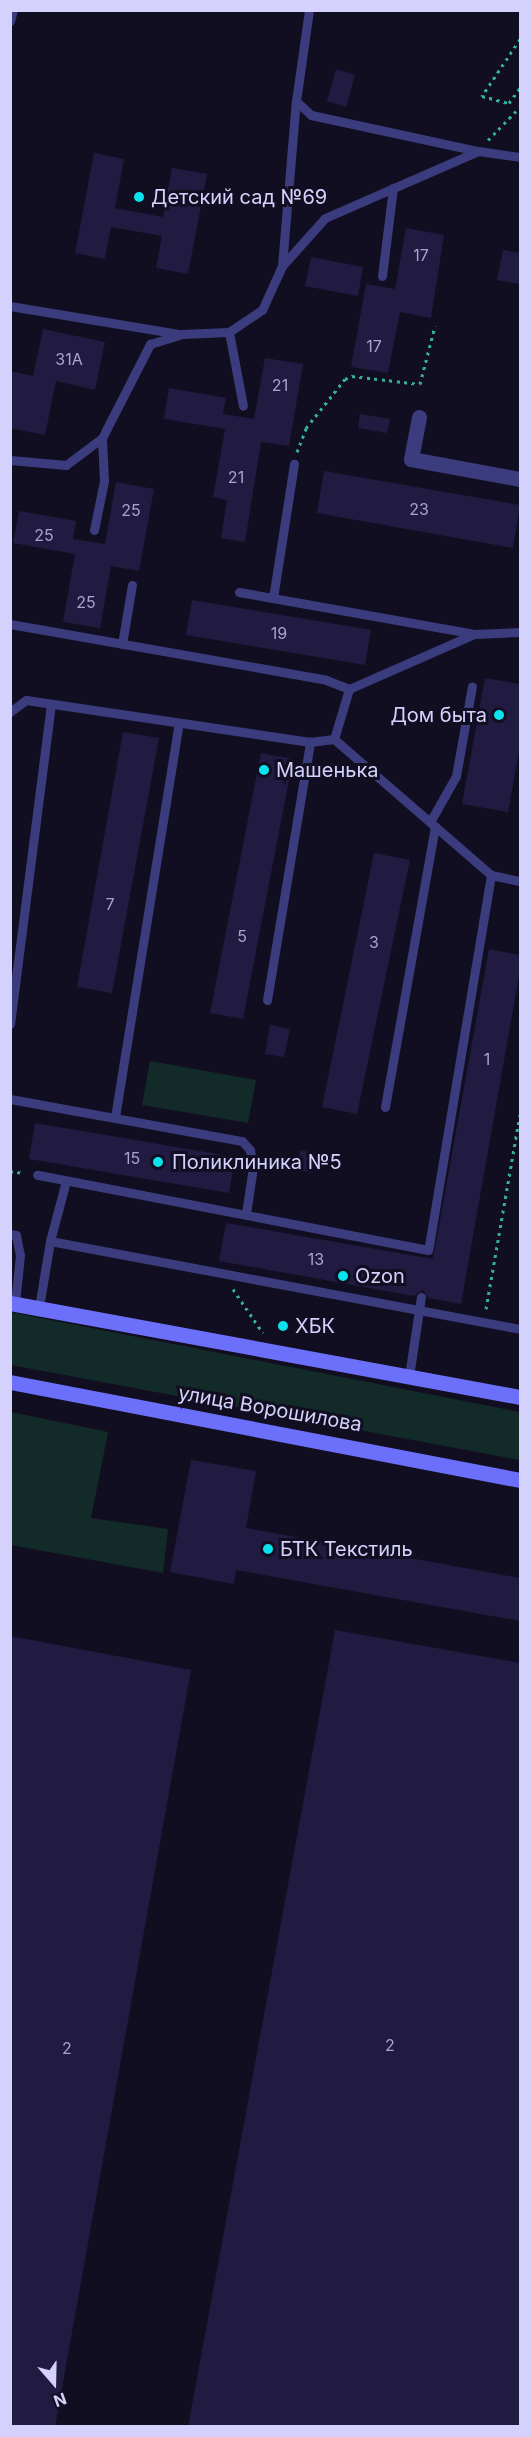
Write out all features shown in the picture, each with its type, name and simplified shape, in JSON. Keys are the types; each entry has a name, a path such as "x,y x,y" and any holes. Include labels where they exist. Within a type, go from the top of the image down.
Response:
{"main road":[{"path":"13,1303 520,1397"},
{"name":"улица Ворошилова","path":"10,1382 520,1480"}],"street":[{"path":"419,417 411,459 520,479"}],"lane":[{"path":"10,21 12,10"},
{"path":"282,266 296,101 309,10"},
{"path":"296,101 311,115 478,151 520,157"},
{"path":"10,306 182,334 229,332 262,310 282,266 325,218 478,151"},
{"path":"382,276 393,188"},
{"path":"229,332 243,406"},
{"path":"10,460 66,465 102,438 150,344 182,334"},
{"path":"94,530 104,482 102,438"},
{"path":"273,598 294,464"},
{"path":"122,644 132,585"},
{"path":"238,592 474,634 520,632"},
{"path":"10,624 326,680 349,689 474,634"},
{"path":"385,1107 432,824 456,776 472,686"},
{"path":"334,738 349,689"},
{"path":"10,712 26,700 310,742 334,738"},
{"path":"10,1024 51,705"},
{"path":"115,1117 179,723"},
{"path":"334,738 491,875 520,881"},
{"path":"267,1000 310,742"},
{"path":"37,1175 246,1214 428,1254 491,875"},
{"path":"10,1099 242,1141 250,1150 253,1167 246,1214"},
{"path":"39,1307 50,1241 66,1181"},
{"path":"10,1234 16,1235 20,1255 13,1303"},
{"path":"50,1241 419,1308 520,1329"},
{"path":"409,1376 421,1297"}],"path":[{"path":"520,39 482,96 509,103 520,88"},
{"path":"478,151 520,107"},
{"path":"294,464 306,429 345,379 352,376 420,384 435,326"},
{"path":"484,1321 520,1115"},
{"path":"221,1273 267,1338"}],"green space":[{"path":"150,1061 256,1080 248,1123 142,1105"},
{"path":"10,1312 520,1412 520,1460 11,1365"},
{"path":"11,1412 108,1432 91,1518 168,1529 163,1573 11,1545"}],"building":[{"path":"336,69 355,75 346,107 327,101"},
{"path":"94,153 124,159 115,208 163,217 172,168 207,174 188,274 156,268 162,236 111,227 105,259 75,253"},
{"path":"406,228 444,235 431,318 400,312 388,373 351,367 366,284 395,289"},
{"path":"503,250 520,253 520,284 497,280"},
{"path":"311,257 363,267 358,296 305,286"},
{"path":"43,329 105,342 95,390 56,381 45,435 10,428 10,371 33,376"},
{"path":"265,358 303,364 289,446 261,442 245,542 221,538 227,500 213,497 225,429 164,419 169,388 226,398 223,414 254,419"},
{"path":"360,414 390,419 387,433 358,428"},
{"path":"324,471 520,505 513,548 317,513"},
{"path":"116,482 154,489 139,571 111,566 100,628 63,622 75,554 13,543 19,511 76,521 73,539 105,544"},
{"path":"192,600 371,630 365,665 186,635"},
{"name":"Дом быта","path":"485,678 520,684 520,746 508,812 462,804"},
{"path":"123,732 159,738 112,993 77,987"},
{"path":"261,753 293,759 243,1019 210,1013"},
{"path":"374,853 410,860 357,1114 322,1107"},
{"path":"489,949 520,955 520,970 461,1304 428,1298 423,1290 414,1296 219,1261 226,1223 433,1259"},
{"path":"270,1025 290,1029 284,1057 265,1054"},
{"path":"35,1123 235,1157 229,1193 29,1159"},
{"path":"300,1150 317,1153 313,1173 297,1170"},
{"name":"БТК Текстиль","path":"191,1460 256,1471 246,1528 520,1578 520,1621 236,1570 234,1584 170,1572"},
{"path":"335,1630 520,1663 520,2427 188,2427"},
{"path":"10,1636 191,1670 55,2427 10,2427"}],"place":[{"name":"Детский сад №69","path":"139,197"},
{"name":"Дом быта","path":"499,715"},
{"name":"Машенька","path":"264,770"},
{"name":"Поликлиника №5","path":"158,1162"},
{"name":"Ozon","path":"343,1276"},
{"name":"ХБК","path":"283,1326"},
{"name":"БТК Текстиль","path":"268,1549"}]}
